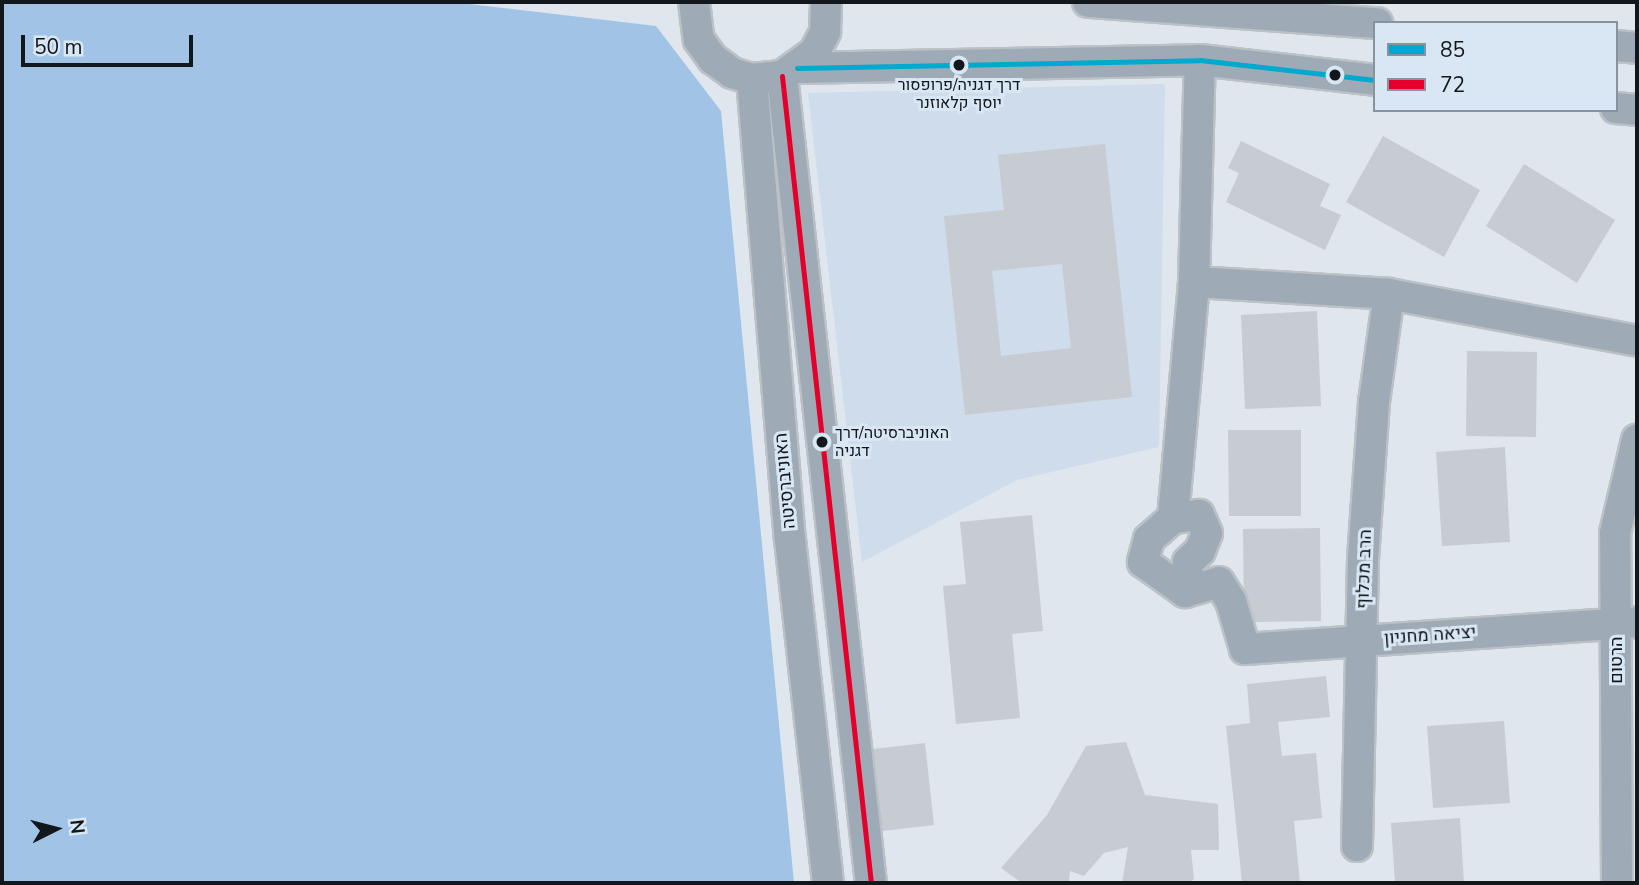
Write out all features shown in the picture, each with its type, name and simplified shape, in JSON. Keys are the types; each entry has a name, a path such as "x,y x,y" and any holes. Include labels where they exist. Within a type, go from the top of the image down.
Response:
{"street":[{"path":"694,2 699,40 713,59 732,73 752,79 790,72 1200,60 1373,80"},
{"path":"790,72 814,53 825,32 827,2"},
{"path":"1088,2 1373,23"},
{"path":"1618,46 1637,48"},
{"path":"1173,517 1194,282 1200,60"},
{"path":"790,72 871,883"},
{"name":"האוניברסיטה","path":"752,79 790,539 828,883"},
{"path":"1618,108 1637,110"},
{"path":"1194,282 1389,294 1637,341"},
{"name":"הרב מכלוף","path":"1357,846 1362,639 1373,415 1389,294"},
{"name":"הרטום","path":"1617,883 1627,622 1615,533 1637,440"},
{"path":"1199,516 1207,533 1200,551 1188,562 1185,592 1143,562 1149,539 1173,517 1199,516"},
{"name":"יציאה מחניון","path":"1185,592 1219,582 1231,601 1245,649 1627,622"}],"shaded area":[{"path":"2,2 452,2 656,26 721,111 794,883 2,883"},
{"path":"1165,84 1159,447 1017,480 862,562 808,93"}],"building":[{"path":"1383,136 1480,190 1444,257 1346,202"},
{"path":"1241,141 1330,184 1320,206 1341,215 1325,250 1226,202 1239,173 1228,168"},
{"path":"1105,144 1132,397 965,415 944,216 1004,210 998,155","holes":["1062,264 1071,348 1001,356 992,271"]},
{"path":"1524,164 1615,220 1577,283 1486,226"},
{"path":"1317,311 1321,406 1245,409 1241,315"},
{"path":"1467,351 1537,352 1536,437 1466,436"},
{"path":"1228,430 1301,430 1301,516 1229,516"},
{"path":"1505,447 1510,542 1442,546 1436,452"},
{"path":"1032,515 1043,631 1012,634 1020,718 956,724 943,586 966,584 960,522"},
{"path":"1320,528 1321,621 1244,622 1243,529"},
{"path":"1326,676 1330,717 1278,722 1282,756 1316,753 1322,818 1294,821 1300,883 1242,883 1226,726 1250,723 1247,684"},
{"path":"1504,721 1510,803 1433,808 1427,726"},
{"path":"1126,742 1145,795 1218,804 1219,850 1191,850 1194,879 1189,883 1122,883 1128,847 1104,853 1084,876 1070,871 1069,883 1022,883 1001,868 1047,815 1086,746"},
{"path":"925,743 934,825 874,832 865,750"},
{"path":"1460,818 1464,883 1395,883 1391,823"}],"transit line":[{"name":"85","path":"797,68 1200,60 1373,80"},
{"name":"72","path":"782,76 871,883"}],"place":[{"name":"דרך דגניה/פרופסור יוסף קלאוזנר","path":"959,65"},
{"name":"האוניברסיטה/דרך דגניה","path":"822,442"}]}
